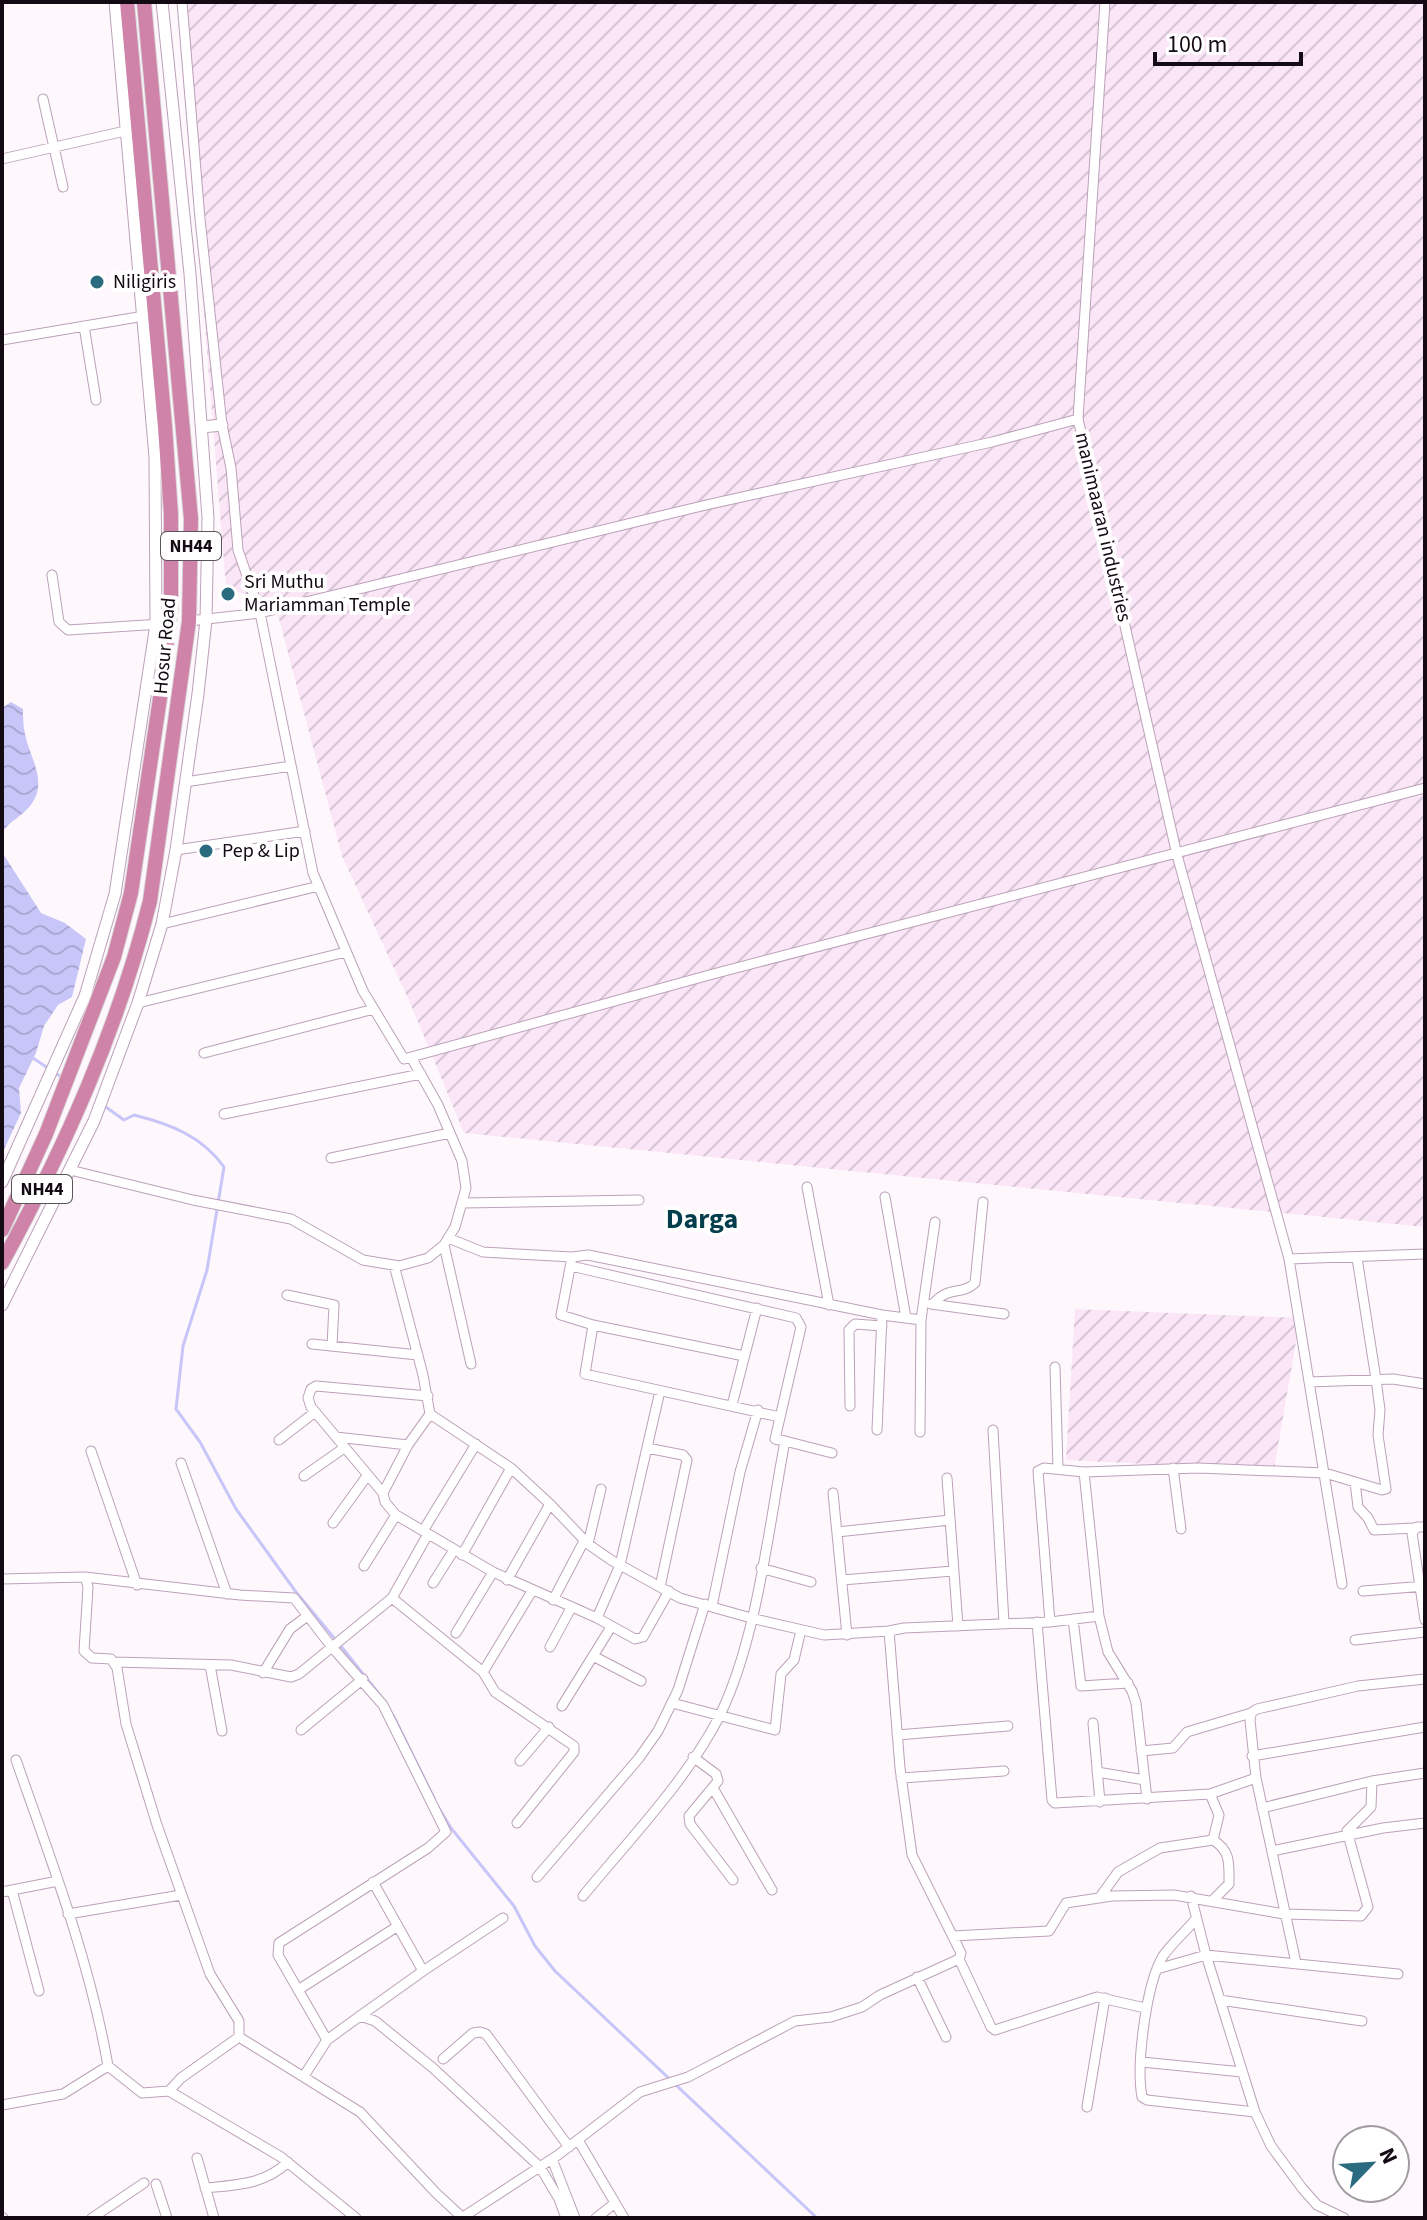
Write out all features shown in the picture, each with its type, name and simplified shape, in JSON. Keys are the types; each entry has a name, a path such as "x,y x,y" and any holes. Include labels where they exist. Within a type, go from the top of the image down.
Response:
{"highway":[{"name":"Hosur Road","path":"2,1230 70,1073 114,957 131,893 162,624 171,514 127,2"},
{"name":"Hosur Road","path":"2,1263 78,1114 129,974 150,901 180,701 189,621 191,519 144,2"}],"street":[{"path":"2,1182 85,996 115,894 162,624 155,457 115,2"},
{"path":"2,1305 94,1121 138,1003 162,924 176,850 206,620 209,554 202,427 162,2"},
{"path":"182,2 200,219 238,550 260,613 313,873 346,952 374,1009 404,1059 773,958 1425,788"},
{"name":"manimaaran industries","path":"1105,2 1078,419 1177,855 1289,1259 1342,1584"},
{"path":"43,99 63,187"},
{"path":"2,159 125,131"},
{"path":"2,340 144,316"},
{"path":"84,326 96,400"},
{"path":"189,621 260,613 695,508 992,442 1078,419"},
{"path":"202,427 222,425"},
{"path":"52,575 59,622 63,629 162,624"},
{"path":"185,782 291,766"},
{"path":"176,850 305,831"},
{"path":"162,924 319,886"},
{"path":"138,1003 346,952"},
{"path":"204,1053 374,1009"},
{"path":"70,1170 193,1200 291,1219 363,1260 394,1265 428,1258 446,1241 455,1227 466,1188 462,1161 411,1057"},
{"path":"224,1114 421,1074"},
{"path":"331,1158 450,1133"},
{"path":"807,1187 829,1305"},
{"path":"885,1197 906,1318"},
{"path":"462,1203 639,1200"},
{"path":"928,1303 944,1293 968,1289 975,1283 983,1202"},
{"path":"920,1432 921,1320 928,1303 935,1222"},
{"path":"446,1241 483,1252 572,1262 796,1318 801,1323 775,1439 832,1453"},
{"path":"446,1241 471,1364"},
{"path":"1289,1259 1425,1254"},
{"path":"572,1262 588,1255 829,1305 882,1320"},
{"path":"1050,1622 1038,1471 1044,1468 1084,1472 1173,1468 1325,1473 1382,1490 1387,1486 1378,1435 1380,1410 1376,1379 1357,1258"},
{"path":"572,1262 561,1315 593,1325 744,1356"},
{"path":"383,1493 408,1445 430,1414 394,1265"},
{"path":"287,1295 334,1305 332,1346"},
{"path":"928,1303 1004,1314"},
{"path":"732,1405 757,1308"},
{"path":"877,1430 882,1320"},
{"path":"850,1406 849,1330 855,1324 882,1320 921,1320"},
{"path":"593,1325 585,1374 780,1417"},
{"path":"312,1344 418,1355"},
{"path":"1055,1367 1058,1469"},
{"path":"1309,1382 1376,1379 1425,1384"},
{"path":"428,1396 316,1386 311,1389 308,1398 315,1412 383,1493 385,1502 396,1515 507,1580 639,1639 643,1637 664,1589 687,1460 683,1455 647,1448"},
{"path":"597,1618 620,1565 660,1391"},
{"path":"537,1877 647,1747 672,1703 709,1605 758,1410"},
{"path":"279,1440 315,1412"},
{"path":"430,1414 511,1468 587,1541 620,1565 680,1598 824,1635 1050,1622 1099,1616"},
{"path":"993,1430 1004,1623"},
{"path":"336,1437 408,1445"},
{"path":"583,1896 661,1802 720,1715 751,1618 785,1441"},
{"path":"85,1577 88,1587 84,1651 92,1658 111,1659 114,1662 231,1665 291,1677 299,1674 392,1598 476,1444"},
{"path":"304,1476 344,1448"},
{"path":"91,1451 137,1585"},
{"path":"181,1463 227,1594"},
{"path":"433,1583 458,1552 511,1468"},
{"path":"1173,1468 1181,1529"},
{"path":"1084,1472 1099,1616 1108,1652 1128,1683 1136,1703 1147,1799"},
{"path":"333,1523 367,1476"},
{"path":"947,1478 958,1626"},
{"path":"1355,1482 1358,1507 1374,1530 1425,1527"},
{"path":"553,1600 587,1541 601,1489"},
{"path":"833,1493 847,1635"},
{"path":"507,1580 550,1504"},
{"path":"364,1566 396,1515"},
{"path":"837,1532 950,1520"},
{"path":"1414,1528 1425,1620"},
{"path":"761,1568 811,1582"},
{"path":"842,1580 953,1571"},
{"path":"456,1633 493,1572"},
{"path":"2,1579 85,1577 137,1585 294,1598 306,1617 379,1697 446,1830 428,1848 279,1943 278,1955 327,2040"},
{"path":"1363,1591 1423,1586"},
{"path":"483,1672 532,1591"},
{"path":"392,1598 483,1672 495,1692 570,1741 574,1752 517,1823"},
{"path":"550,1647 571,1608"},
{"path":"263,1673 290,1629 306,1617"},
{"path":"1073,1619 1081,1686 1128,1683"},
{"path":"1037,1622 1052,1800 1059,1805 1210,1794 1256,1778"},
{"path":"562,1706 611,1627"},
{"path":"672,1703 775,1730 781,1674 794,1660 801,1630"},
{"path":"889,1631 901,1778 912,1855 959,1947 959,1959 991,2027 1001,2030 1097,1997 1145,2008"},
{"path":"1355,1640 1425,1632"},
{"path":"593,1656 641,1681"},
{"path":"114,1662 126,1724 181,1895 210,1974 239,2021 239,2037"},
{"path":"210,1665 222,1731"},
{"path":"301,1730 363,1679"},
{"path":"1141,1751 1173,1748 1181,1743 1187,1732 1257,1709 1358,1686 1425,1679"},
{"path":"1251,1713 1252,1756 1296,1963"},
{"path":"1093,1723 1100,1802"},
{"path":"897,1735 1008,1726"},
{"path":"520,1761 549,1727"},
{"path":"1252,1756 1425,1727"},
{"path":"693,1757 718,1777 689,1819 733,1880"},
{"path":"16,1760 68,1914 103,2034 108,2066 142,2093 169,2091 288,2162 356,2218"},
{"path":"901,1778 1004,1771"},
{"path":"1097,1772 1145,1780"},
{"path":"1262,1808 1372,1781 1425,1773"},
{"path":"953,1936 1049,1931 1066,1903 1100,1897 1191,1896 1284,1914 1361,1916 1368,1907 1347,1836 1348,1828 1371,1807 1372,1781"},
{"path":"713,1788 772,1890"},
{"path":"1210,1794 1219,1815 1213,1840"},
{"path":"1272,1851 1425,1823"},
{"path":"1100,1897 1118,1872 1160,1848 1213,1840 1223,1846 1229,1858 1229,1884 1213,1900"},
{"path":"39,1991 7,1891 58,1881"},
{"path":"373,1882 423,1971"},
{"path":"68,1914 181,1895"},
{"path":"1191,1896 1242,2072 1255,2112 1271,2146 1317,2205 1344,2218"},
{"path":"304,2076 327,2040 503,1918"},
{"path":"1196,1919 1165,1954 1145,2008 1142,2097 1255,2112"},
{"path":"298,1990 398,1926"},
{"path":"1157,1969 1206,1955 1398,1974"},
{"path":"239,2037 360,2112 463,2218 569,2147 640,2092 688,2077 795,2021 831,2017 862,2007 917,1977 959,1959"},
{"path":"917,1977 946,2037"},
{"path":"1087,2107 1105,1998"},
{"path":"1220,2000 1362,2021"},
{"path":"360,2016 375,2021 433,2068 540,2167 566,2218"},
{"path":"443,2059 473,2033 486,2034 569,2147"},
{"path":"169,2091 181,2078 239,2037"},
{"path":"1142,2062 1242,2072"},
{"path":"2,2105 63,2094 108,2066"},
{"path":"578,2140 624,2218"},
{"path":"197,2158 214,2218"},
{"path":"552,2159 575,2218"},
{"path":"205,2188 253,2183 268,2178 288,2162"},
{"path":"92,2218 144,2183"},
{"path":"156,2184 167,2218"},
{"path":"596,2218 615,2203"}],"shaded area":[{"path":"179,2 1425,2 1425,1227 464,1133 411,1005 342,856 275,604 226,588"},
{"path":"1075,1309 1300,1318 1274,1470 1066,1460"}],"water":[{"path":"11,702 23,709 24,731 38,788 30,806 2,832 2,708"},
{"path":"2,852 41,913 65,923 86,939 72,997 58,1005 44,1026 36,1053 19,1088 21,1113 2,1154"}],"waterway":[{"path":"30,1056 64,1079"},
{"path":"103,1105 124,1120 134,1115 184,1133 206,1147 224,1167 207,1270 183,1346 176,1409 200,1442 236,1509 296,1592 335,1639"},
{"path":"340,1645 383,1699"},
{"path":"393,1715 434,1798"},
{"path":"437,1805 451,1828 514,1906 535,1946 555,1971 817,2218"}],"place":[{"name":"Niligiris","path":"97,282"},
{"name":"Sri Muthu Mariamman Temple","path":"228,594"},
{"name":"Pep & Lip","path":"206,851"}],"district":[{"name":"Darga","path":"702,1219"}]}
